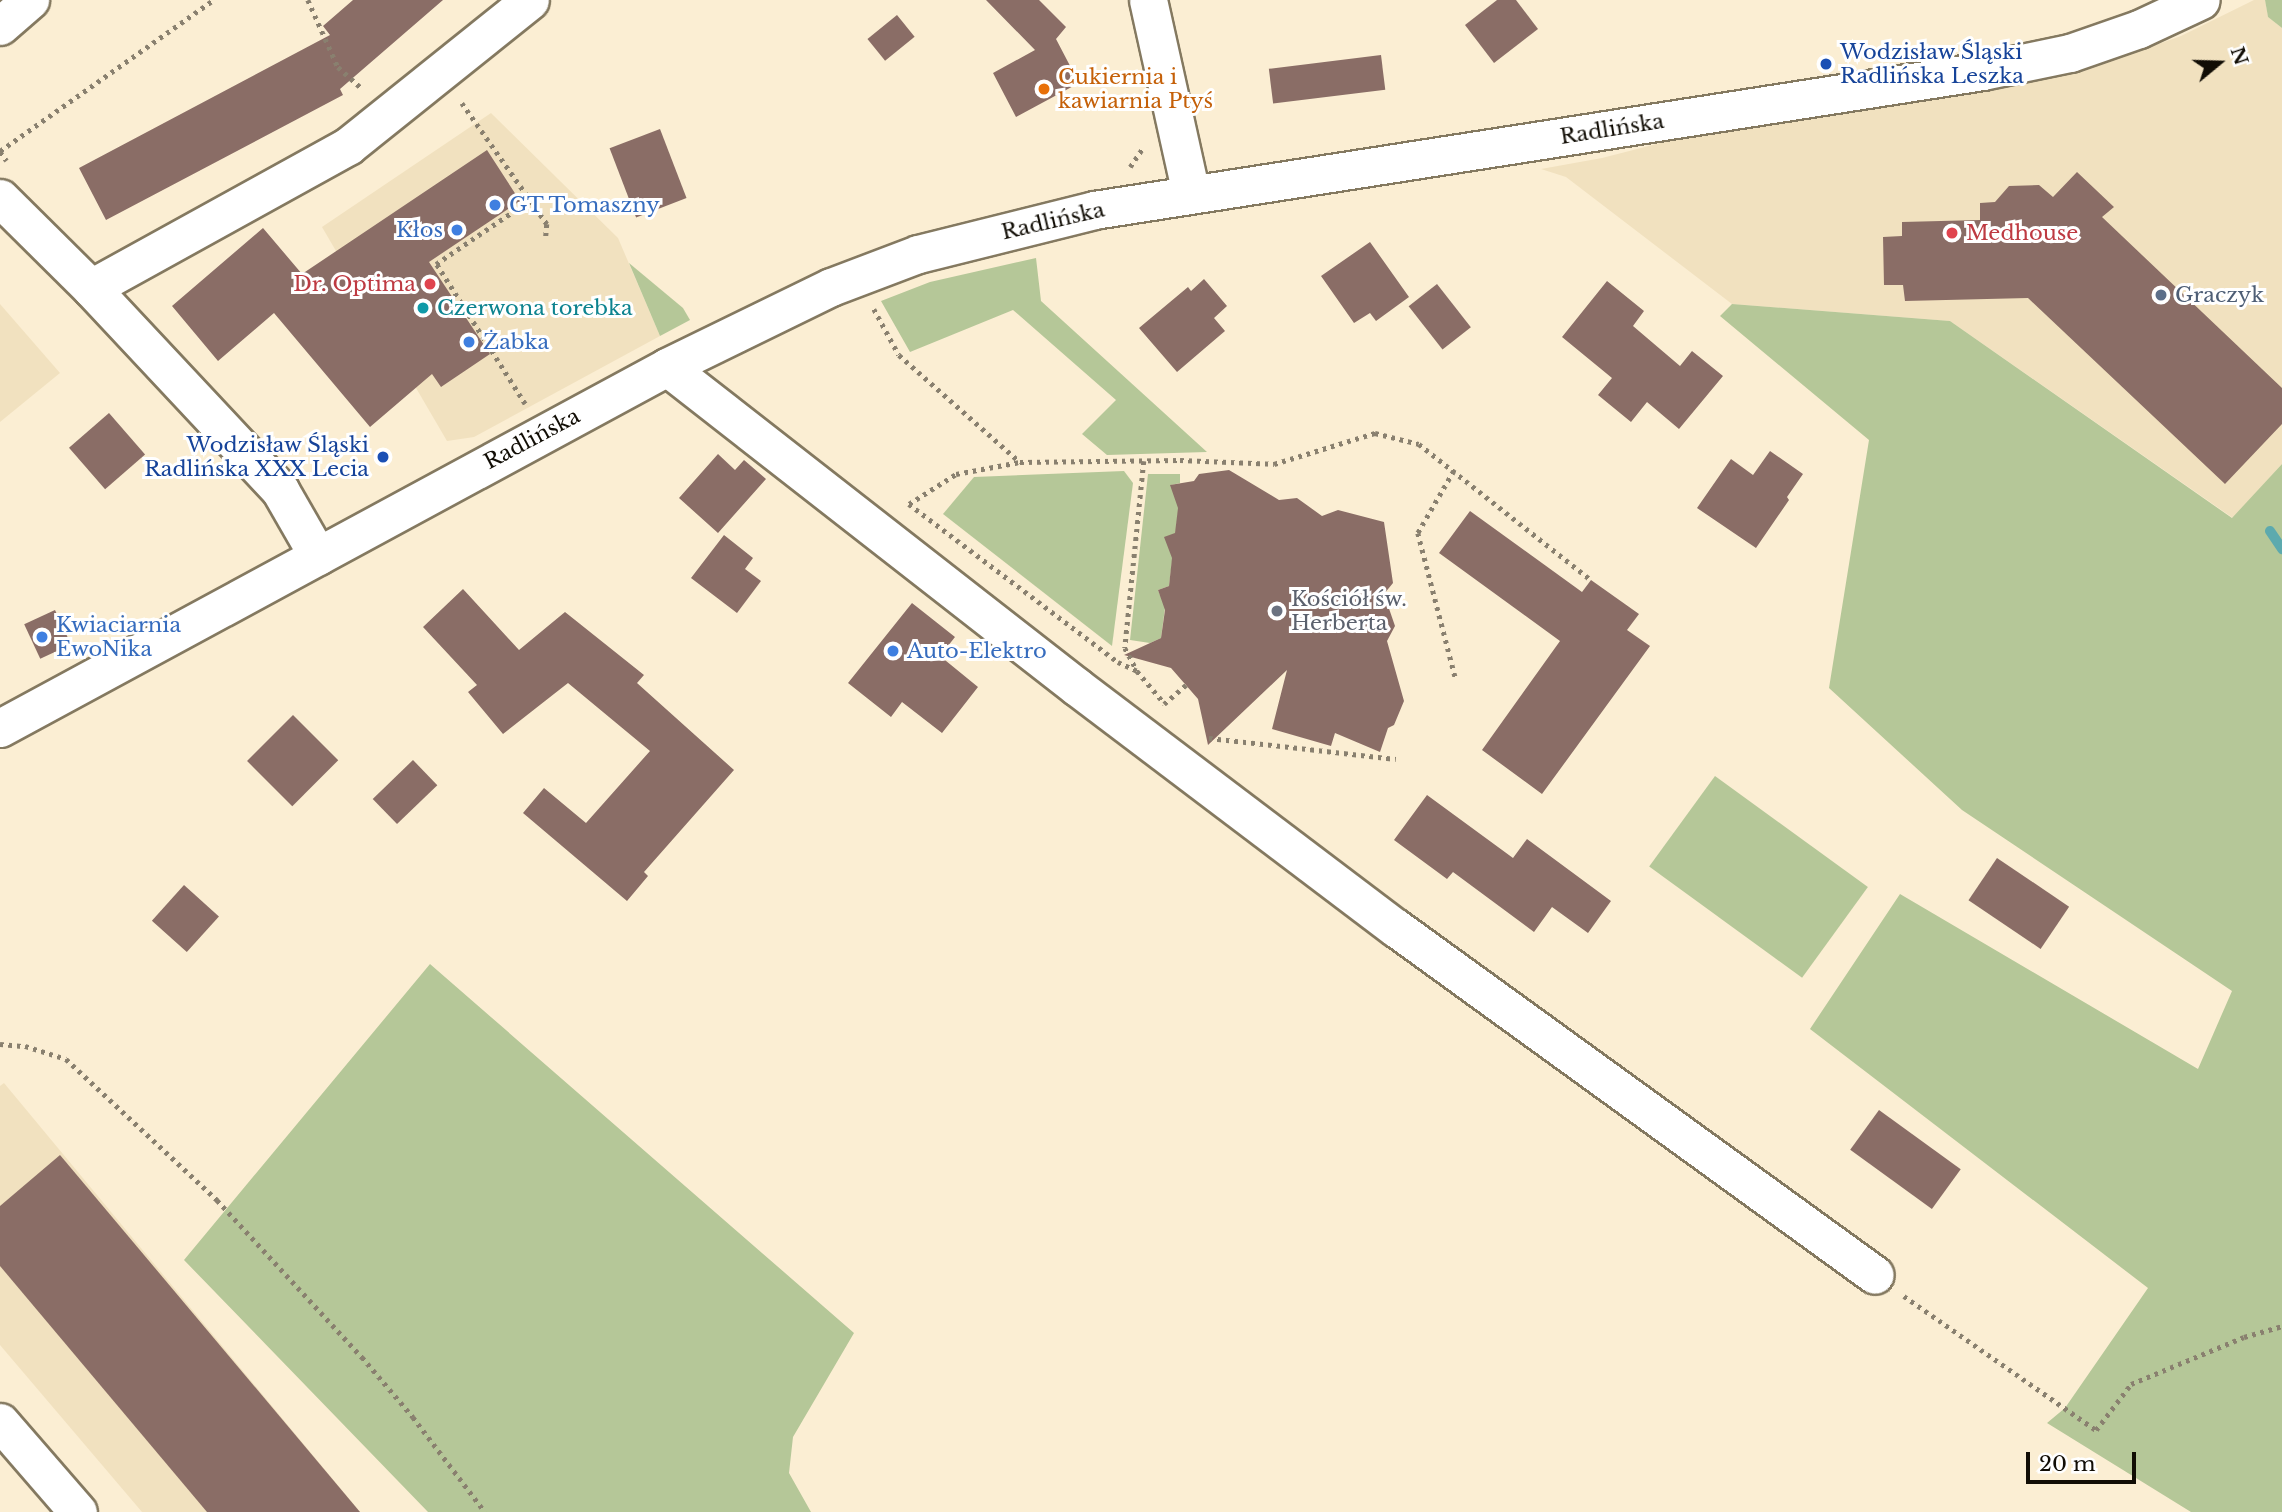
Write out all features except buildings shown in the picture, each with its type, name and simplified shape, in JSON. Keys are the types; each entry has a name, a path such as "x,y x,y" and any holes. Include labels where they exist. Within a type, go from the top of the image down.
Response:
{"street":[{"path":"0,26 30,0"},
{"path":"91,288 348,146 530,0"},
{"path":"1148,0 1191,194"},
{"name":"Radlińska","path":"0,728 667,367 831,287 918,254 1059,217 1191,194 1983,71 2070,53 2138,29 2201,0"},
{"path":"0,198 91,288 280,490 318,556"},
{"path":"667,367 1076,687 1386,920 1875,1275"},
{"path":"0,1422 78,1512"}],"path":[{"path":"0,151 213,0"},
{"path":"440,72 547,224 545,236"},
{"path":"1127,171 1143,147"},
{"path":"530,200 436,264 531,414"},
{"path":"869,299 899,355 1020,461"},
{"path":"1138,671 1118,662 909,504 956,474 1020,461 1274,464 1375,433 1419,444 1591,580"},
{"path":"1144,461 1125,648 1138,671 1172,713"},
{"path":"1454,470 1418,533 1455,680"},
{"path":"1164,704 1186,685"},
{"path":"1206,737 1396,759"},
{"path":"0,1044 25,1046 66,1059 217,1200 362,1357 413,1417 485,1512"},
{"path":"1875,1275 2096,1430 2131,1384 2244,1337 2282,1326"}],"shaded area":[{"path":"2254,0 2265,0 2268,17 2282,28 2282,464 2233,518 1950,321 1732,304 1566,177 1541,169 1602,158 1680,138 1969,92 2133,53 2181,36"},
{"path":"491,113 618,238 660,336 474,437 447,441 322,227"},
{"path":"0,304 60,373 0,422"},
{"path":"4,1083 360,1512 142,1512 0,1345 0,1086"}],"green space":[{"path":"2265,0 2282,0 2282,28 2268,17"},
{"path":"1036,258 1041,301 1207,452 1107,455 1082,434 1116,400 1013,310 910,352 881,301 930,282"},
{"path":"629,263 683,308 690,320 660,336"},
{"path":"1732,304 1950,321 2232,518 2282,464 2282,1512 2191,1512 2047,1423 2065,1408 2148,1288 1810,1029 1900,894 2198,1069 2232,991 1962,810 1829,688 1869,440 1720,316"},
{"path":"1124,471 1133,483 1112,646 943,514 974,477"},
{"path":"1148,474 1180,474 1180,483 1171,485 1181,489 1169,586 1158,590 1160,595 1167,593 1161,638 1150,643 1130,640"},
{"path":"1715,776 1868,887 1802,978 1649,867"},
{"path":"430,964 854,1333 793,1437 789,1473 811,1512 428,1512 184,1260"}],"waterway":[{"path":"2270,531 2282,549"}],"place":[{"name":"Wodzisław Śląski Radlińska Leszka","path":"1826,64"},
{"name":"Cukiernia i kawiarnia Ptyś","path":"1044,89"},
{"name":"GT Tomaszny","path":"495,205"},
{"name":"Kłos","path":"457,230"},
{"name":"Medhouse","path":"1952,233"},
{"name":"Dr. Optima","path":"430,284"},
{"name":"Graczyk","path":"2161,295"},
{"name":"Czerwona torebka","path":"423,308"},
{"name":"Żabka","path":"469,342"},
{"name":"Wodzisław Śląski Radlińska XXX Lecia","path":"383,457"},
{"name":"Kościół św. Herberta","path":"1277,611"},
{"name":"Kwiaciarnia EwoNika","path":"42,637"},
{"name":"Auto-Elektro","path":"893,651"}]}
